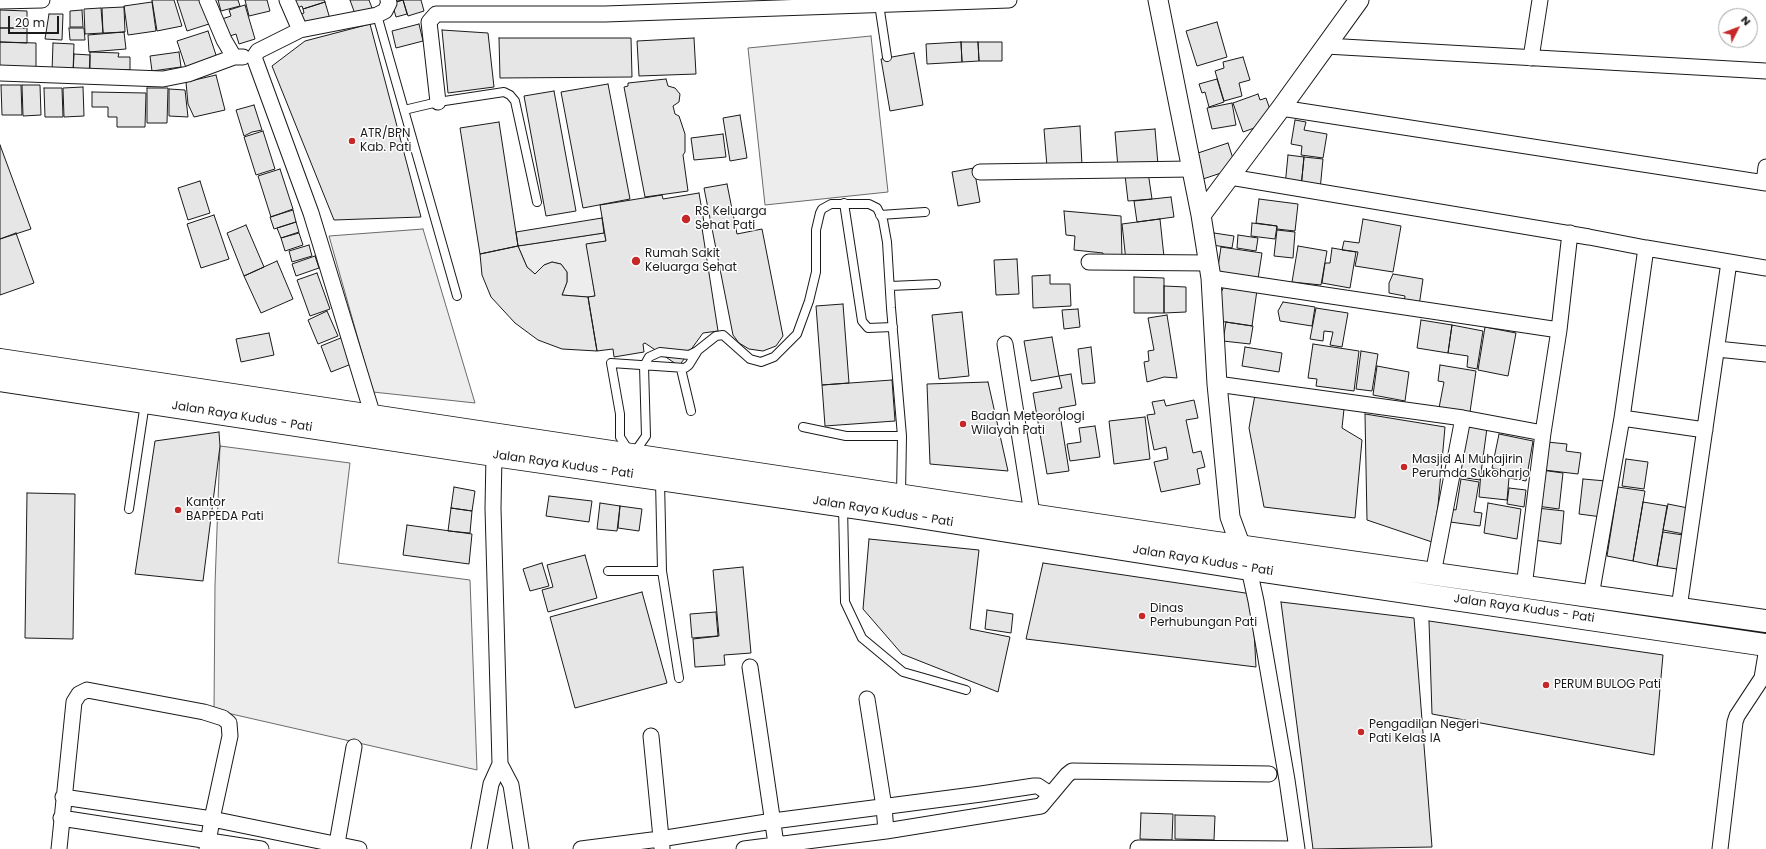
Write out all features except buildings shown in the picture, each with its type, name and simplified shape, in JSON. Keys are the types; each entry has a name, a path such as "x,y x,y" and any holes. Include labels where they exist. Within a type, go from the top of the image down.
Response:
{"main road":[{"name":"Jalan Raya Kudus - Pati","path":"0,360 372,416 632,465 901,504 1249,569 1766,645"},
{"name":"Jalan Raya Kudus - Pati","path":"0,380 494,455 632,465 660,478 843,505 901,504 1032,514 1433,574 1766,621"}],"street":[{"path":"0,1 42,0"},
{"path":"207,0 224,40 234,57"},
{"path":"287,0 300,30"},
{"path":"254,57 258,51 300,30 377,15 385,11 389,4 388,0"},
{"path":"438,102 429,22 436,14 606,14 1010,0"},
{"path":"1138,848 1297,849 1286,772 1256,601 1249,569 1230,517 1217,384 1210,270 1201,215 1158,0"},
{"path":"1201,215 1359,0"},
{"path":"1531,58 1540,0"},
{"path":"1326,46 1766,71"},
{"path":"0,73 163,79 188,74 234,57 254,57"},
{"path":"254,57 311,213 372,416"},
{"path":"1281,108 1765,183 1766,166"},
{"path":"980,172 1192,169"},
{"path":"1230,177 1570,233 1646,248 1766,268"},
{"path":"1524,587 1559,330 1570,233"},
{"path":"1591,596 1622,418 1646,248"},
{"path":"1089,262 1210,270 1559,330"},
{"path":"1680,608 1729,262"},
{"path":"1005,344 1032,514"},
{"path":"1717,349 1766,354"},
{"path":"1217,384 1463,418 1544,433"},
{"path":"1433,574 1463,418"},
{"path":"1622,418 1705,430"},
{"path":"494,455 500,764 511,786 521,849"},
{"path":"1720,849 1735,722 1737,716 1762,678 1766,654"},
{"path":"750,667 776,844"},
{"path":"59,849 63,797 74,702 79,694 87,690 204,712 223,718 229,723 230,736 212,819 208,845"},
{"path":"867,699 884,807 886,831"},
{"path":"651,736 661,844"},
{"path":"336,847 354,747"},
{"path":"479,849 490,784 500,764"},
{"path":"744,849 886,831 1041,806 1050,794 1072,771 1269,774"},
{"path":"581,849 661,844 773,821 1034,786 1038,786 1050,794"},
{"path":"63,797 212,819 336,847 359,849"},
{"path":"61,818 208,845 261,849"}],"lane":[{"path":"879,4 887,58"},
{"path":"377,15 457,296"},
{"path":"404,110 438,102 504,92 513,97 537,202"},
{"path":"844,203 862,321 868,328 893,327"},
{"path":"632,465 646,436 644,366 649,357 660,352 689,355 697,351 716,336 723,335 750,359 761,362 774,357 798,334 809,301 816,272 816,230 822,209 831,204 869,204 877,208 885,227 902,436 901,504"},
{"path":"880,215 925,212"},
{"path":"890,286 936,284"},
{"path":"632,465 620,437 620,414 611,364 685,368 689,365 697,351"},
{"path":"681,368 691,411"},
{"path":"129,510 146,403"},
{"path":"803,426 846,436 902,436"},
{"path":"660,478 662,570 679,678"},
{"path":"843,505 844,602 862,638 903,672 966,690"},
{"path":"608,571 662,570"}],"shaded area":[{"path":"871,36 888,192 765,205 748,48"},
{"path":"423,229 475,403 373,392 329,236"},
{"path":"604,233 606,241 587,244 595,296 588,297 562,295 567,282 567,272 561,264 552,262 544,265 535,274 527,267 518,246"},
{"path":"220,446 350,463 338,563 470,580 477,770 214,710 215,585"}],"place":[{"name":"ATR/BPN Kab. Pati","path":"352,141"},
{"name":"RS Keluarga Sehat Pati","path":"686,219"},
{"name":"Rumah Sakit Keluarga Sehat","path":"636,261"},
{"name":"Badan Meteorologi Wilayah Pati","path":"963,424"},
{"name":"Masjid Al Muhajirin Perumda Sukoharjo","path":"1404,467"},
{"name":"Kantor BAPPEDA Pati","path":"178,510"},
{"name":"Dinas Perhubungan Pati","path":"1142,616"},
{"name":"PERUM BULOG Pati","path":"1546,685"},
{"name":"Pengadilan Negeri Pati Kelas IA","path":"1361,732"}]}
